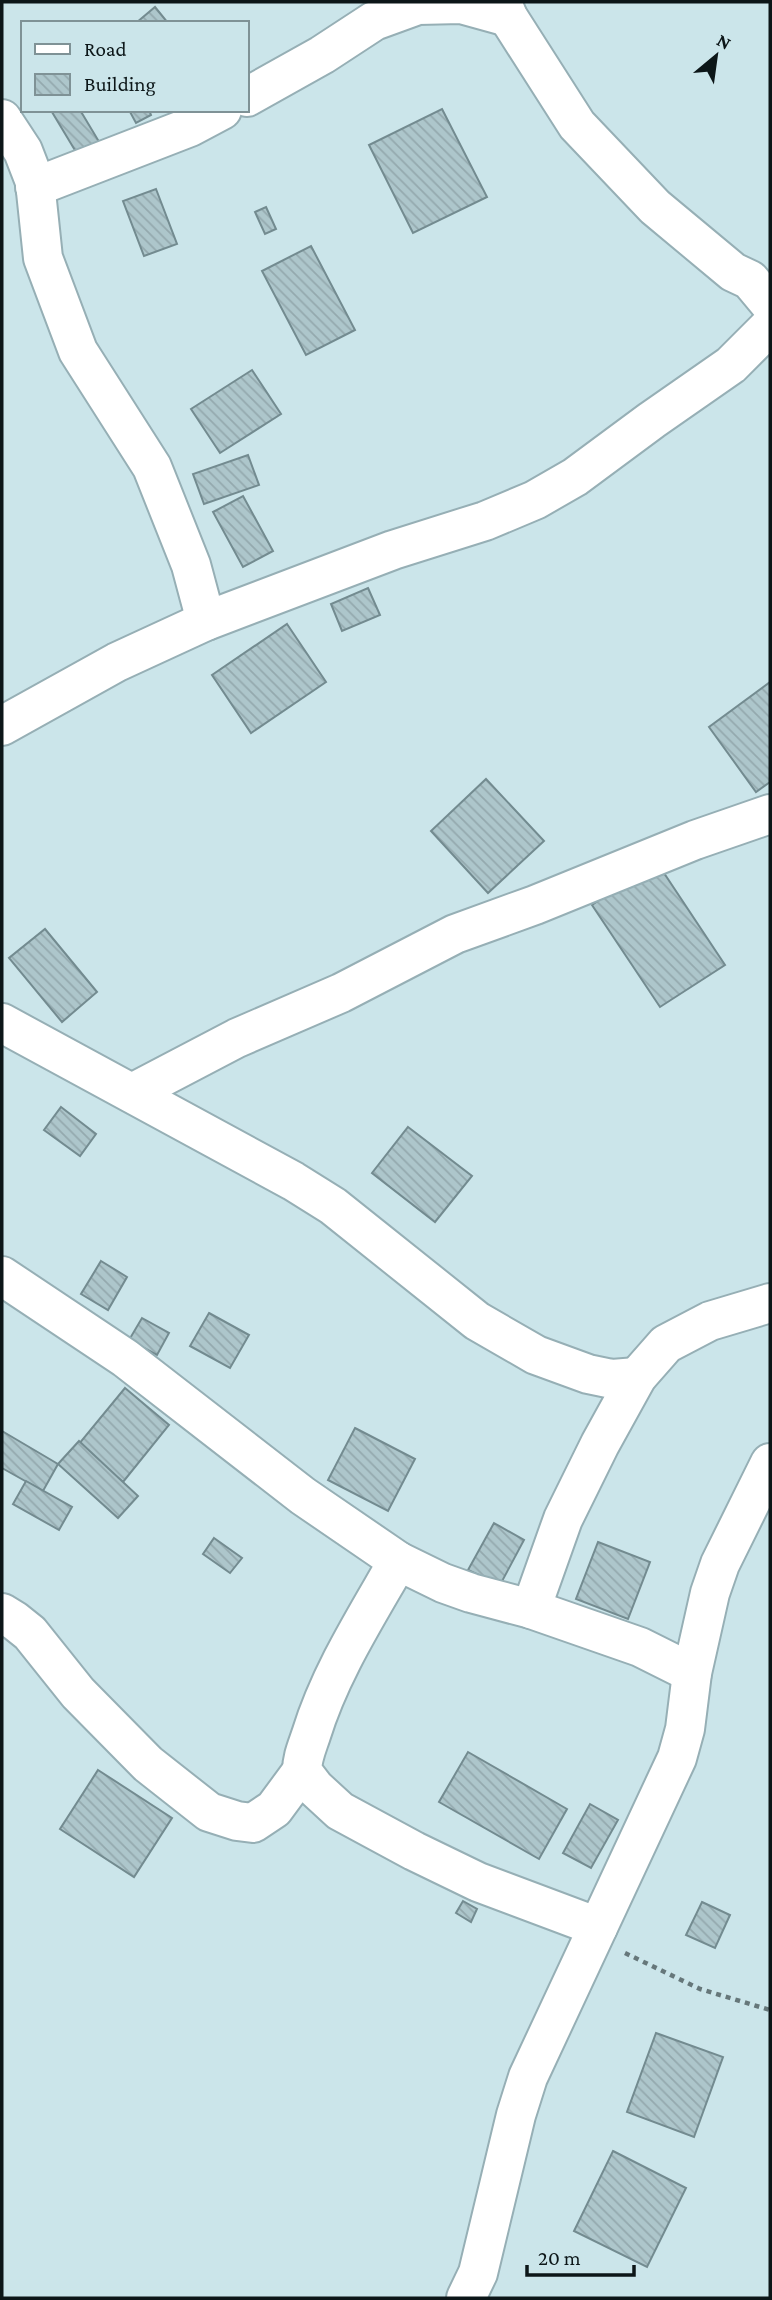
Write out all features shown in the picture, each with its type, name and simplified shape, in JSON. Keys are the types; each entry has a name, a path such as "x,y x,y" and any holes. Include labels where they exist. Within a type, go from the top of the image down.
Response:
{"street":[{"path":"248,96 322,55 374,21 420,3 505,9 577,125 654,207 733,272 750,280 770,304"},
{"path":"35,187 190,127 218,112"},
{"path":"2,119 23,152 35,187 43,258 78,351 152,467 191,565 206,621"},
{"path":"2,726 117,662 206,621 393,550 485,521 535,500 575,477 731,365 770,326"},
{"path":"132,1093 237,1038 341,993 455,934 535,905 695,840 770,814"},
{"path":"2,1023 293,1181 334,1206 477,1321 536,1355 588,1374 612,1379 637,1377"},
{"path":"2,1276 125,1358 303,1496 398,1561 471,1593 531,1609 640,1647 692,1673"},
{"path":"531,1609 563,1519 637,1377 666,1344 710,1321 770,1303"},
{"path":"466,2298 478,2273 516,2115 528,2077 677,1758 685,1729 692,1673 710,1593 720,1564 770,1463"},
{"path":"2,1614 30,1633 78,1693 148,1765 209,1812 253,1823 274,1809 302,1771 302,1761 319,1710 354,1637 398,1561"},
{"path":"302,1771 315,1788 340,1811 478,1882 595,1932"}],"path":[{"path":"595,1932 700,1989 770,2010"}],"building":[{"path":"155,7 166,21 138,21"},
{"path":"442,109 487,197 413,233 369,145"},
{"path":"52,112 81,112 101,145 79,157"},
{"path":"130,112 150,112 151,115 136,123"},
{"path":"156,189 177,244 144,256 123,201"},
{"path":"266,207 276,229 265,234 255,212"},
{"path":"311,246 355,330 306,355 262,271"},
{"path":"252,370 281,414 220,453 191,409"},
{"path":"248,455 259,485 204,504 193,474"},
{"path":"243,496 273,551 243,567 213,512"},
{"path":"368,588 380,615 342,631 331,604"},
{"path":"287,624 326,682 251,733 212,675"},
{"path":"770,682 770,782 756,792 709,727"},
{"path":"486,779 544,841 488,893 431,831"},
{"path":"656,861 725,965 660,1007 592,905"},
{"path":"45,929 97,992 62,1022 9,958"},
{"path":"61,1107 96,1134 80,1156 44,1130"},
{"path":"408,1127 472,1176 435,1222 372,1173"},
{"path":"101,1261 127,1277 108,1310 81,1294"},
{"path":"209,1313 249,1335 230,1368 190,1346"},
{"path":"142,1318 169,1333 157,1355 129,1340"},
{"path":"125,1388 169,1425 123,1482 78,1445"},
{"path":"355,1428 415,1459 388,1511 328,1480"},
{"path":"2,1431 58,1464 43,1491 2,1468"},
{"path":"79,1441 138,1496 118,1518 58,1464"},
{"path":"26,1481 72,1507 59,1530 13,1504"},
{"path":"494,1523 524,1540 500,1585 468,1570"},
{"path":"214,1538 242,1558 230,1573 203,1554"},
{"path":"598,1542 650,1562 628,1619 576,1599"},
{"path":"468,1752 567,1809 539,1859 439,1802"},
{"path":"98,1770 172,1818 134,1877 60,1829"},
{"path":"590,1804 618,1820 591,1868 563,1853"},
{"path":"463,1901 477,1909 471,1922 456,1913"},
{"path":"702,1902 730,1915 715,1948 686,1935"},
{"path":"656,2033 723,2057 694,2137 627,2112"},
{"path":"613,2151 686,2188 647,2267 574,2231"}]}
